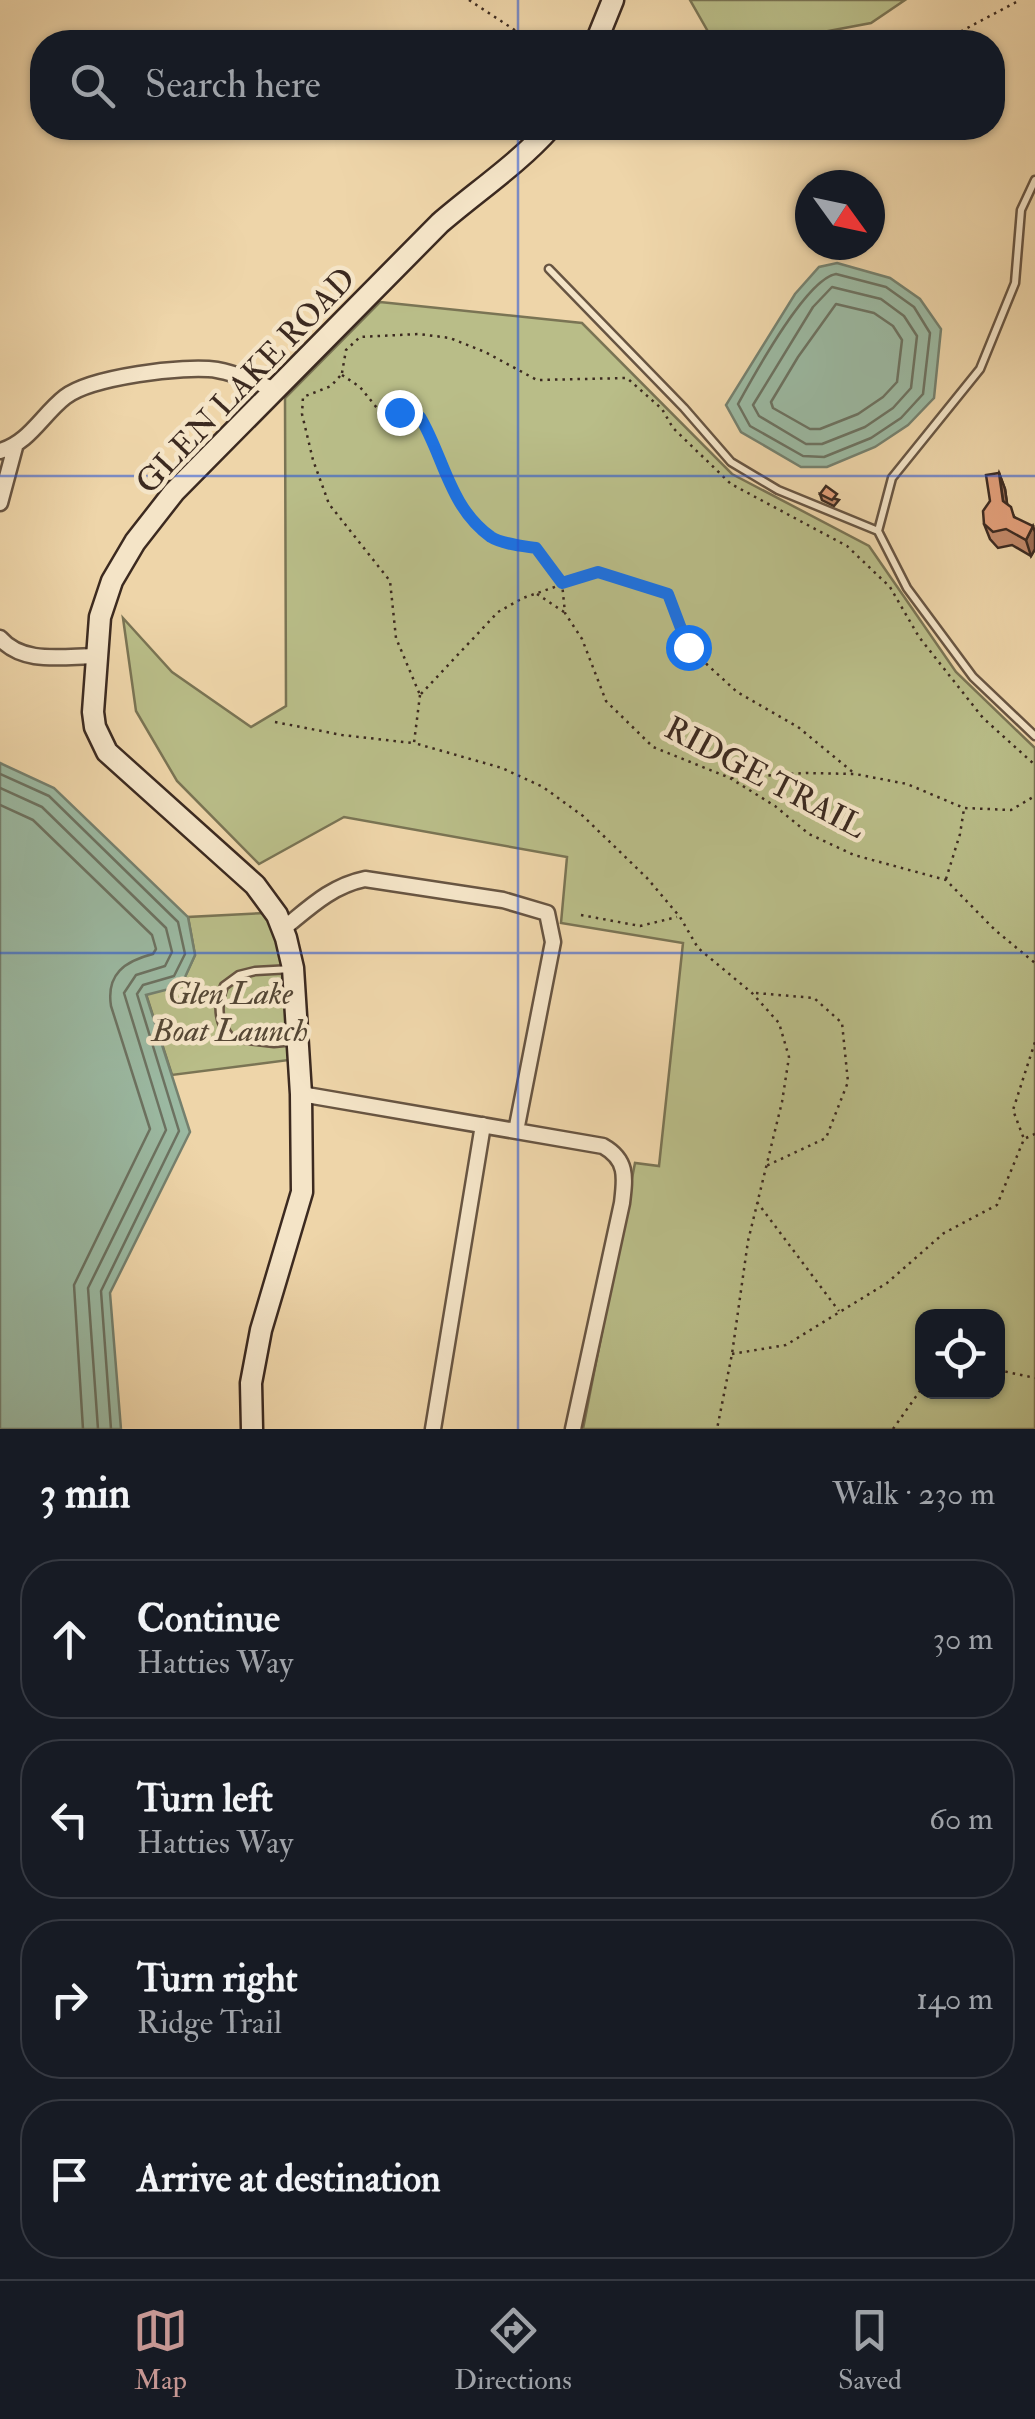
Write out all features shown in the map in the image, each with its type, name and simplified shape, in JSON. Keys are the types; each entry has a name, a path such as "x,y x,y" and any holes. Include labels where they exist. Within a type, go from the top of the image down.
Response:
{"street":[{"path":"601,30 613,0"},
{"name":"GLEN LAKE ROAD","path":"252,1429 251,1383 261,1330 302,1192 293,968 277,915 255,885 107,752 94,727 93,712 100,617 112,582 174,492 440,223 538,140"},
{"path":"0,503 8,449 66,396 98,382 156,373 217,370 276,390"},
{"path":"0,638 10,649 22,654 97,656"},
{"path":"282,929 324,895 344,883 365,879 503,900 548,913 553,942 516,1131"},
{"path":"301,1094 603,1146 622,1162 622,1203 574,1429"},
{"path":"432,1429 483,1126"}],"lane":[{"path":"878,532 892,478 980,369 1015,282 1021,210 1035,180"},
{"path":"549,269 731,462 778,490 878,532 907,588 973,678 1035,736"},
{"path":"293,968 239,976 224,986 219,1010 220,1022 230,1038 274,1043 297,1041"}],"path":[{"path":"469,0 515,30"},
{"path":"964,30 1020,0"},
{"path":"414,743 420,696 396,638 390,581 329,504 312,460 302,414 303,397 331,386 342,375 346,350 360,337 419,334 450,338 537,380 627,378 662,409 673,428 730,484 847,546 890,586 919,638 983,718 1035,765"},
{"path":"342,375 360,387 377,408 420,417 432,436 448,484 467,512 493,539 536,548 562,583"},
{"path":"420,696 498,612 536,593 598,572 668,594 688,647 737,692 798,726 855,774"},
{"name":"RIDGE TRAIL","path":"562,583 566,612 582,639 606,701 653,747 730,778 776,806 808,834 854,855 946,880"},
{"path":"536,593 566,612"},
{"path":"275,722 414,743 502,768 543,788 583,816 647,878 680,917 698,948 752,993 779,1023 789,1057 757,1202 717,1429"},
{"path":"730,778 855,774 906,784 964,808 1011,810 1035,796"},
{"path":"964,808 946,880 995,930 1035,963"},
{"path":"581,915 640,926 680,917"},
{"path":"752,993 814,998 842,1023 848,1082 826,1138 764,1167"},
{"path":"1024,1139 1013,1110 1035,1042"},
{"path":"732,1354 786,1345 887,1283 944,1233 996,1205 1024,1139 1035,1134"},
{"path":"757,1202 840,1312"},
{"path":"1005,1372 1035,1378"},
{"path":"893,1429 915,1398"}],"green space":[{"path":"690,0 905,0 871,23 834,30 707,30"},
{"path":"380,302 582,323 732,474 869,546 956,672 1035,748 1035,1429 583,1429 635,1163 659,1166 683,943 561,923 567,857 344,817 259,864 177,781 136,711 123,618 172,672 251,727 286,706 285,398"},
{"name":"Glen Lake Boat Launch","path":"266,913 283,955 289,1060 172,1075 146,994 181,985 195,955 188,917"}],"water":[{"path":"837,263 890,278 920,299 941,329 934,398 908,425 875,447 827,467 801,467 741,432 726,405 795,294 819,267"},
{"path":"0,763 54,788 188,917 195,955 181,986 146,995 190,1132 110,1293 121,1429 0,1429"}],"building":[{"path":"999,473 1003,501 1011,507 1014,517 1033,526 1026,540 1006,529 993,532 984,524 983,511 990,501 986,475"},
{"path":"826,486 837,494 832,500 820,494"}],"route":[{"path":"399,412 420,417 432,436 448,484 467,512 493,539 536,548 562,583 598,572 668,594 688,647"}]}
